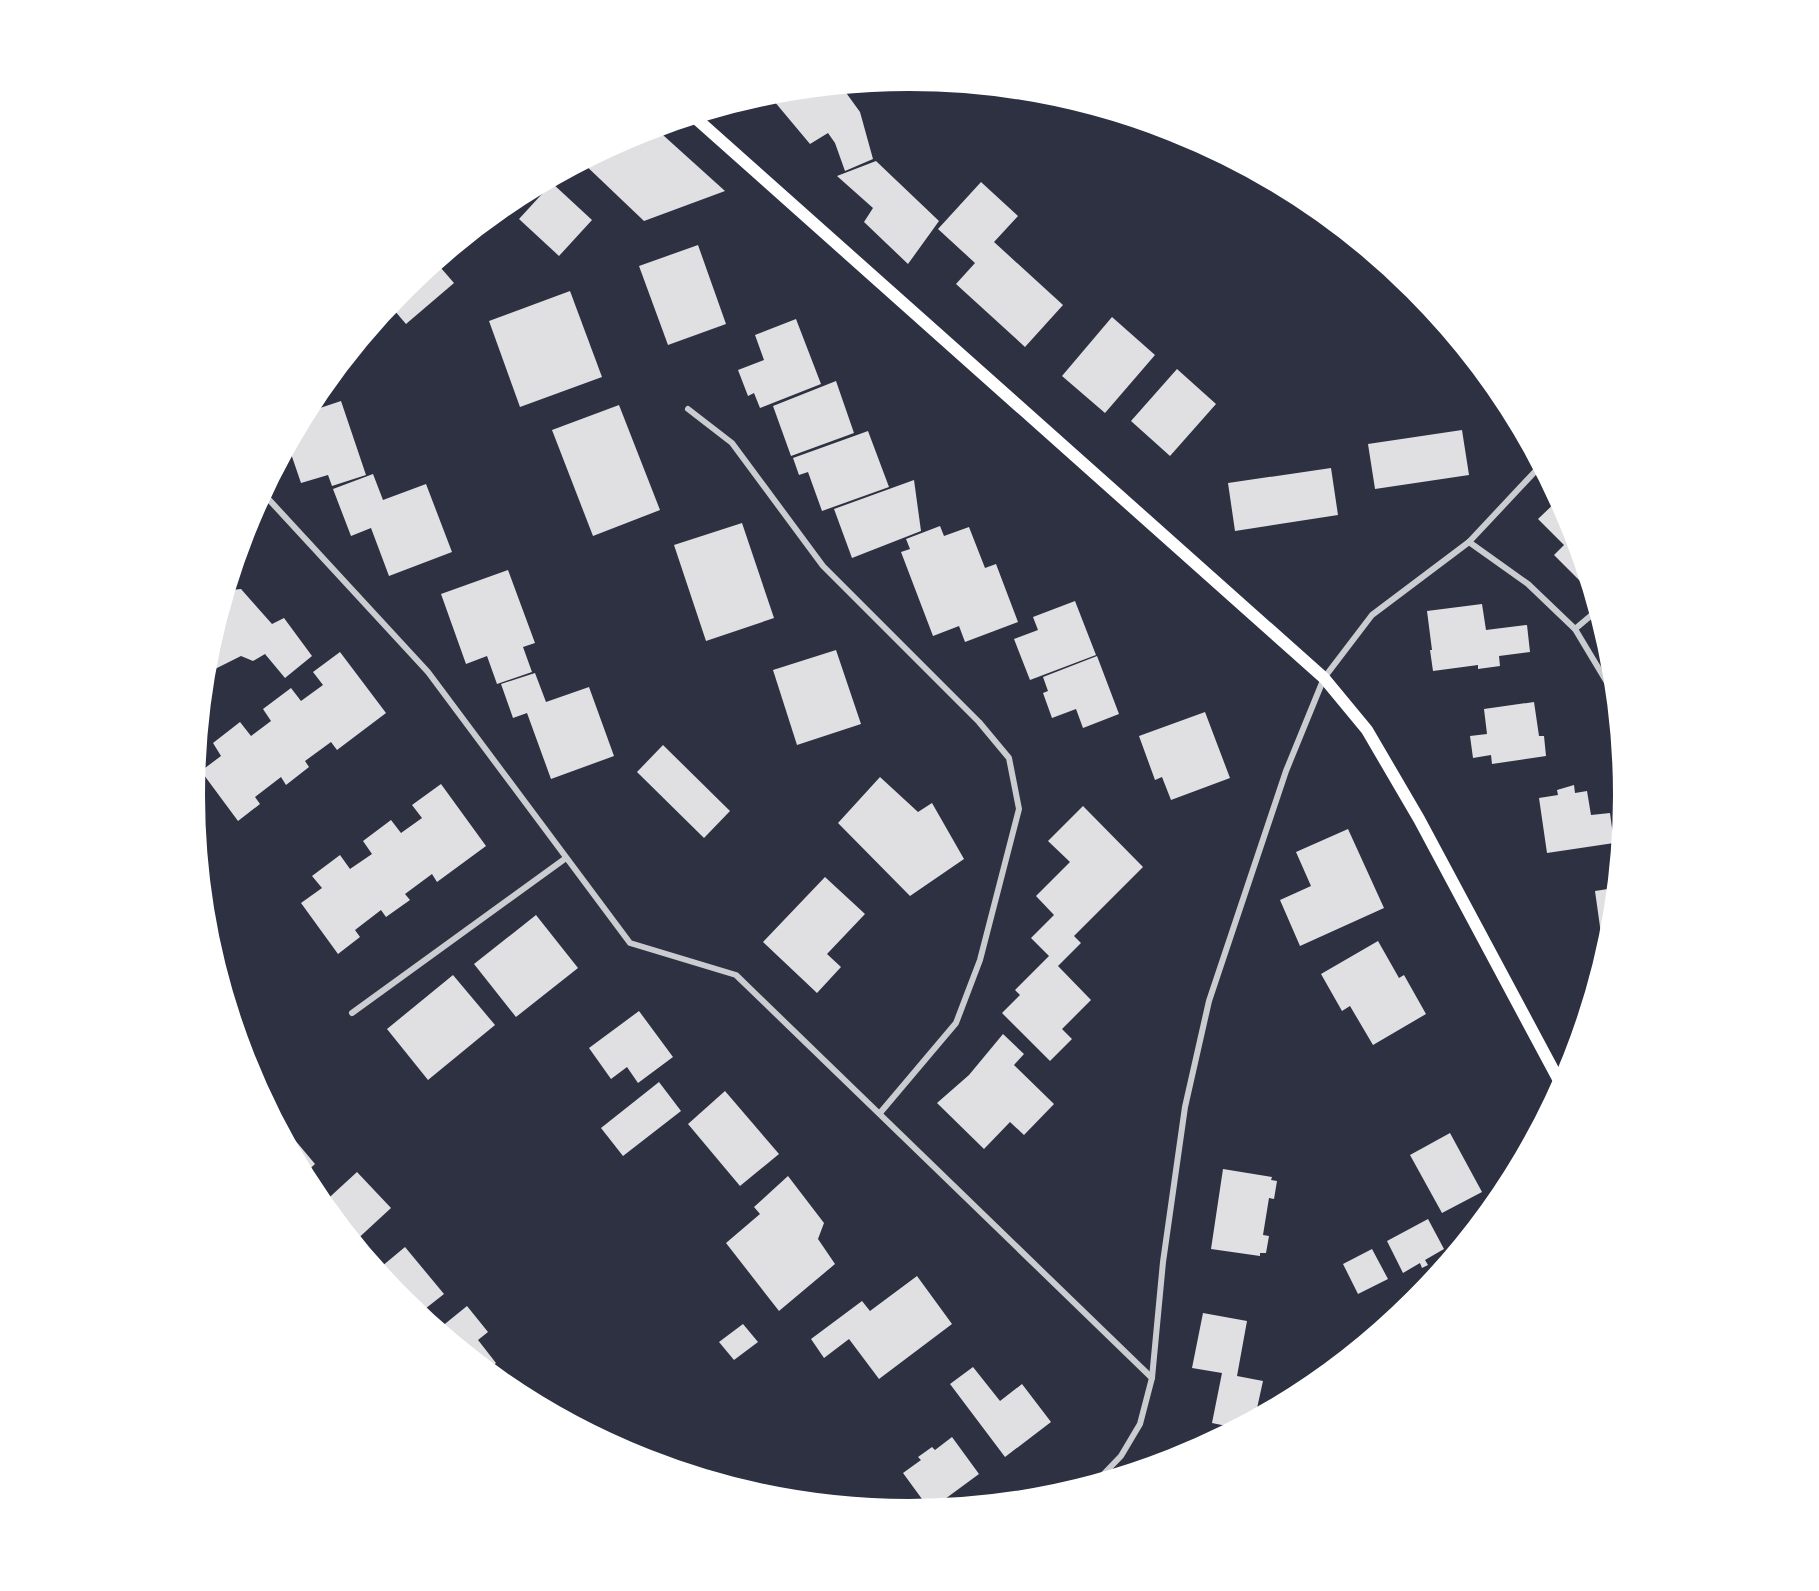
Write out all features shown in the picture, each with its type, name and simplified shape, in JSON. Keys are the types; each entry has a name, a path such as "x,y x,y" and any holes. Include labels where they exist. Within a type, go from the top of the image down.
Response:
{"main road":[{"path":"698,120 1324,678 1367,730 1413,809 1558,1079"}],"street":[{"path":"688,410 732,442 823,566 979,722 1010,758 1019,809 980,960 956,1023 880,1113"},
{"path":"1100,1478 1121,1456 1140,1424 1152,1378 1163,1262 1185,1107 1209,1001 1286,771 1324,678 1372,615 1470,542 1538,469"},
{"path":"267,497 428,672 630,943 736,975 1152,1378"},
{"path":"1470,542 1528,584 1575,629 1609,686"},
{"path":"1575,629 1594,613"},
{"path":"352,1013 566,858"}],"building":[{"path":"845,91 860,112 873,159 845,171 835,143 828,133 810,144 774,101"},
{"path":"661,133 725,191 644,221 586,165"},
{"path":"876,161 939,221 908,264 864,222 873,208 837,176"},
{"path":"981,182 1018,216 994,242 1063,305 1025,347 956,284 975,263 938,229"},
{"path":"553,184 592,220 559,256 519,219"},
{"path":"698,245 726,324 668,345 639,266"},
{"path":"439,266 454,283 406,324 394,310"},
{"path":"570,291 602,377 520,407 489,321"},
{"path":"1112,317 1155,355 1105,413 1062,376"},
{"path":"796,319 821,384 760,408 754,393 748,396 738,370 764,360 755,335"},
{"path":"1177,369 1216,404 1170,456 1131,421"},
{"path":"836,381 854,433 791,456 773,406"},
{"path":"341,401 366,475 332,486 328,475 301,483 290,452 315,410"},
{"path":"619,405 660,510 593,536 552,430"},
{"path":"1462,430 1469,475 1375,489 1368,444"},
{"path":"868,431 889,487 822,511 808,472 799,475 793,458"},
{"path":"1331,468 1338,515 1235,531 1228,483"},
{"path":"373,474 383,500 426,484 452,552 389,576 371,528 351,536 333,489"},
{"path":"914,480 921,531 852,558 834,509"},
{"path":"1555,503 1580,568 1584,579 1581,582 1554,555 1564,545 1538,519"},
{"path":"742,523 774,618 706,641 674,545"},
{"path":"940,526 944,536 969,527 985,568 996,564 1018,622 965,642 959,626 933,636 901,552 910,549 906,539"},
{"path":"508,570 535,643 523,647 532,672 497,684 487,656 466,664 441,594"},
{"path":"241,589 272,624 284,618 312,656 285,678 265,654 253,661 241,656 213,670 232,590"},
{"path":"1075,601 1096,655 1030,680 1014,639 1038,630 1033,617"},
{"path":"1482,604 1486,630 1527,625 1530,652 1499,656 1500,666 1478,669 1478,665 1433,671 1427,611"},
{"path":"836,650 861,724 797,745 773,670"},
{"path":"340,652 386,713 337,750 331,742 305,761 309,767 286,785 281,777 255,797 260,804 238,821 202,772 221,756 213,743 240,722 251,736 271,721 263,709 291,688 301,701 323,685 313,672"},
{"path":"1097,656 1119,714 1083,728 1076,709 1052,718 1043,693 1048,691 1043,677"},
{"path":"535,673 546,702 589,687 614,756 551,779 527,713 513,718 501,684"},
{"path":"1534,702 1539,736 1544,736 1546,756 1492,764 1491,755 1473,758 1470,736 1487,734 1484,709"},
{"path":"1205,712 1230,778 1171,800 1162,777 1155,780 1139,736"},
{"path":"663,745 730,811 704,838 637,772"},
{"path":"880,777 918,812 932,803 964,859 910,896 838,823"},
{"path":"441,784 486,846 437,882 432,874 405,894 410,900 386,917 381,910 355,930 360,937 338,954 301,903 322,888 312,876 340,855 350,869 372,854 363,841 391,820 401,833 422,818 412,805"},
{"path":"1574,785 1575,793 1587,791 1591,815 1610,813 1614,843 1547,853 1539,798 1558,795 1557,790"},
{"path":"1083,806 1143,867 1074,936 1081,943 1058,966 1091,1000 1062,1029 1072,1039 1050,1061 1002,1013 1020,995 1015,990 1049,956 1031,938 1054,915 1036,896 1070,862 1048,841"},
{"path":"1348,829 1384,908 1300,946 1280,900 1311,886 1296,852"},
{"path":"825,877 865,914 827,954 841,967 817,993 763,942"},
{"path":"1612,885 1602,941 1595,891 1608,889 1608,886"},
{"path":"536,915 578,968 516,1017 474,964"},
{"path":"1378,941 1399,978 1404,975 1426,1014 1373,1045 1350,1006 1342,1011 1321,974"},
{"path":"453,975 495,1025 428,1080 387,1029"},
{"path":"639,1011 673,1057 638,1083 627,1067 611,1079 589,1048"},
{"path":"1003,1034 1024,1054 1014,1065 1054,1104 1024,1135 1010,1122 984,1149 937,1103 969,1075"},
{"path":"659,1082 681,1111 623,1156 601,1128"},
{"path":"725,1091 779,1154 740,1186 688,1124"},
{"path":"284,1127 315,1164 308,1170 296,1150"},
{"path":"1450,1133 1482,1192 1442,1213 1410,1155"},
{"path":"1223,1169 1272,1177 1271,1180 1277,1181 1274,1199 1269,1198 1263,1235 1269,1236 1266,1253 1260,1253 1260,1256 1211,1249"},
{"path":"357,1172 391,1208 357,1239 327,1199"},
{"path":"788,1176 824,1223 818,1239 835,1264 779,1311 726,1243 760,1214 754,1207"},
{"path":"1428,1219 1444,1249 1425,1260 1428,1265 1422,1268 1420,1263 1403,1273 1387,1241"},
{"path":"405,1247 444,1294 424,1310 381,1267"},
{"path":"1372,1249 1388,1279 1358,1294 1343,1264"},
{"path":"917,1276 952,1324 879,1379 849,1339 824,1358 811,1339 862,1301 870,1311"},
{"path":"467,1306 488,1332 478,1340 496,1363 491,1367 441,1327"},
{"path":"1203,1313 1247,1321 1237,1376 1263,1381 1256,1413 1231,1427 1212,1423 1222,1373 1192,1368"},
{"path":"743,1324 758,1342 734,1360 719,1342"},
{"path":"973,1367 1000,1401 1022,1384 1051,1422 1005,1457 950,1384"},
{"path":"952,1437 979,1474 940,1503 925,1503 903,1473 921,1460 918,1457 932,1447 935,1450"}]}
